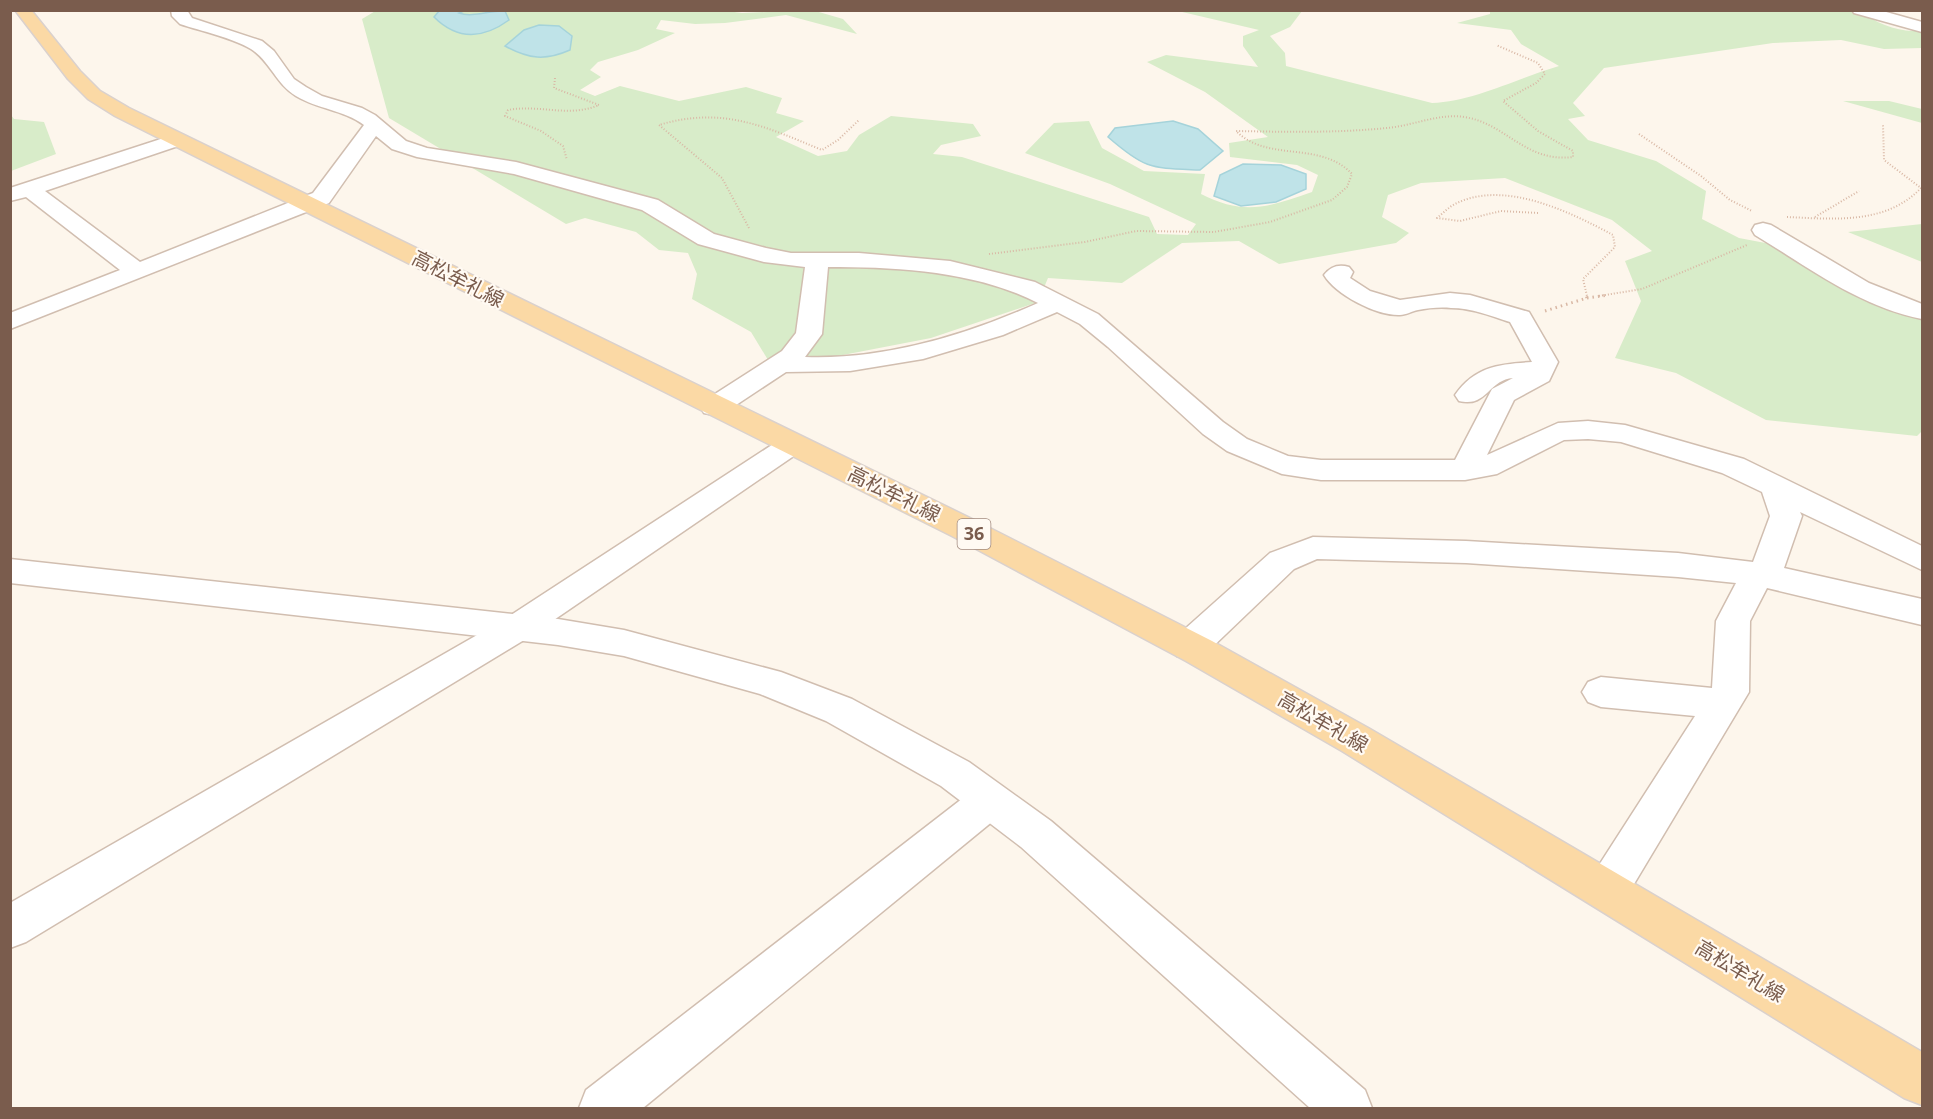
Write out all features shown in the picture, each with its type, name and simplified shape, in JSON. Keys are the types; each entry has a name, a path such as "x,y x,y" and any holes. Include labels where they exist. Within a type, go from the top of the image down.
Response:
{"main road":[{"name":"高松牟礼線","path":"22,10 74,75 94,95 177,140 963,528 1190,646 1356,740 1923,1080"}],"street":[{"path":"179,10 180,16 186,21 256,45 268,56 288,83 316,100 355,112 399,144 424,153 516,168 650,205 706,239 764,255 818,262 858,260 950,268 1026,287 1089,319 1117,340 1213,428 1237,445 1282,465 1321,470 1465,470 1486,467 1558,432 1588,430 1625,434 1733,466 1923,559"},
{"path":"1858,10 1923,27"},
{"path":"10,322 321,198 374,125"},
{"path":"20,192 177,140"},
{"path":"20,192 137,271"},
{"path":"1762,224 1875,295 1904,308 1923,312"},
{"path":"714,407 791,357 809,334 818,262"},
{"path":"1341,272 1336,276 1341,283 1361,296 1380,302 1400,308 1415,303 1450,300 1470,302 1520,316 1529,330 1545,362 1541,371 1539,375 1502,395 1465,470"},
{"path":"780,364 814,367 881,359 1000,328 1059,302"},
{"path":"1469,395 1488,374 1512,369 1541,371"},
{"path":"10,927 518,628 791,445"},
{"path":"1607,890 1730,692 1733,621 1762,575 1786,516 1775,487"},
{"path":"1190,646 1282,561 1313,548 1490,553 1678,565 1762,575 1923,612"},
{"path":"10,571 518,628 624,643 768,682 839,710 955,774 1036,834 1347,1108"},
{"path":"1601,692 1722,704"},
{"path":"604,1108 990,800"}],"path":[{"path":"950,268 968,256 1085,242 1136,231 1214,232 1270,222 1332,200 1347,187 1352,174 1339,161 1258,145 1241,140 1236,131 1311,134 1392,128 1463,117 1489,127 1548,159 1563,160 1573,157 1573,151 1538,131 1503,101 1512,93 1538,84 1545,74 1538,63 1496,45"},
{"path":"555,78 554,88 561,93 591,99 599,105 589,112 519,107 508,110 506,116 541,131 563,146 573,183"},
{"path":"764,255 722,178 659,125 676,118 704,114 748,121 822,150 838,140 859,120"},
{"path":"1639,134 1701,176 1762,224 1814,218 1858,219 1913,201 1921,188 1884,160 1883,126"},
{"path":"1814,218 1859,191"},
{"path":"1538,213 1521,210 1496,212 1465,222 1448,222 1437,218 1447,205 1467,198 1500,195 1538,202 1592,223 1613,235 1616,248 1583,279 1587,298"},
{"path":"1529,330 1546,309 1587,298 1642,289 1743,248 1762,224"}],"green space":[{"path":"377,10 719,10 742,13 812,10 843,19 857,34 786,15 725,23 695,24 661,20 656,29 675,33 638,50 598,62 590,70 601,77 580,90 595,96 620,86 679,101 746,87 782,98 776,113 804,121 776,137 818,156 847,151 859,135 891,116 973,124 981,136 941,145 933,154 962,157 1149,217 1157,234 1188,235 1196,224 1110,184 1025,153 1054,123 1089,121 1102,148 1144,171 1205,174 1201,194 1216,201 1230,205 1256,207 1283,202 1312,192 1318,175 1297,165 1230,157 1229,143 1268,137 1205,92 1147,62 1166,55 1258,67 1243,46 1243,36 1259,30 1178,11 1302,11 1290,27 1270,36 1285,53 1286,66 1432,103 1448,102 1479,94 1559,66 1521,44 1511,30 1457,23 1490,14 1490,11 1861,11 1890,27 1907,31 1922,30 1922,48 1884,49 1841,40 1773,43 1604,68 1573,103 1585,116 1568,119 1588,140 1656,161 1706,191 1702,219 1739,238 1781,246 1896,310 1922,314 1922,431 1917,436 1766,420 1676,373 1615,358 1641,301 1625,261 1652,251 1612,220 1505,178 1421,183 1388,195 1382,217 1409,233 1396,243 1279,264 1239,241 1182,243 1122,283 1048,278 1038,302 931,338 817,360 768,360 751,332 692,299 697,274 688,253 659,250 636,232 585,218 566,224 389,118 362,19"},
{"path":"1843,101 1889,101 1922,109 1922,123"},
{"path":"11,115 14,119 44,122 56,154 11,171"},
{"path":"1922,224 1922,262 1848,232"}],"water":[{"path":"439,11 464,11 459,13 470,15 505,11 509,20 490,31 471,35 452,30 434,17"},
{"path":"539,25 559,26 572,36 570,50 553,56 537,57 522,54 505,46 524,30"},
{"path":"1173,121 1198,129 1223,151 1200,170 1170,169 1141,161 1108,137 1115,128"},
{"path":"1243,164 1281,165 1306,174 1306,189 1276,202 1241,206 1214,196 1220,175"}]}
